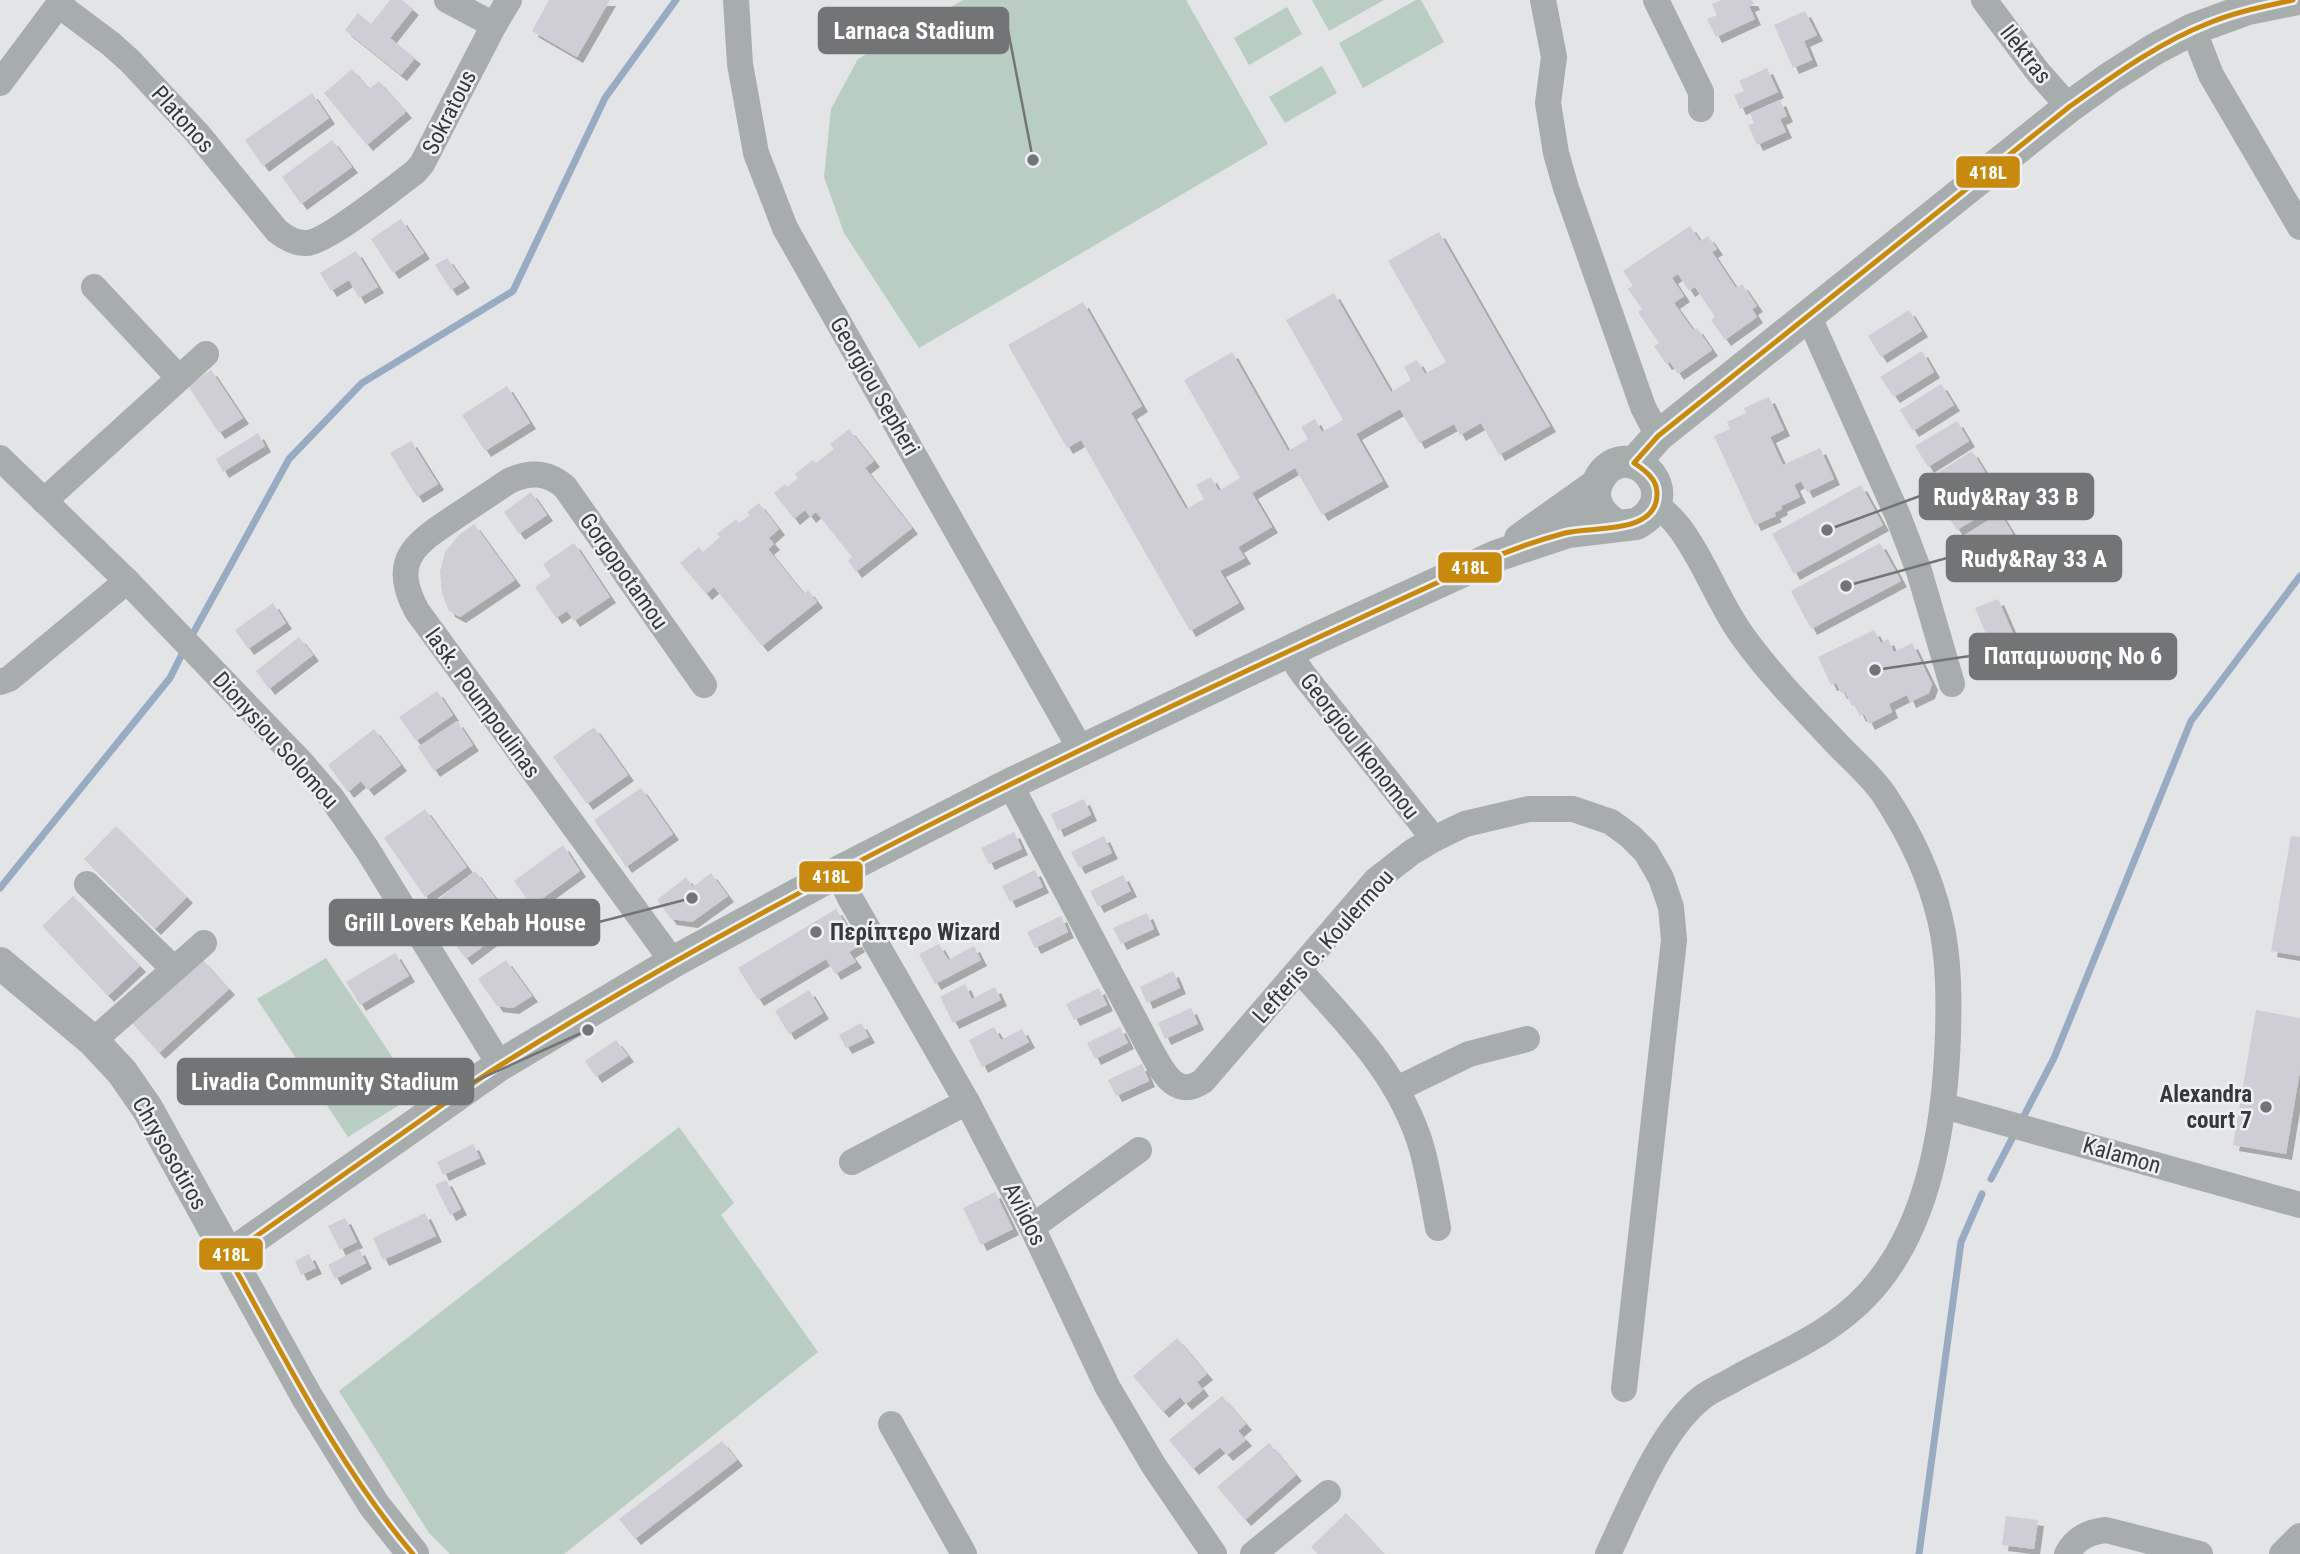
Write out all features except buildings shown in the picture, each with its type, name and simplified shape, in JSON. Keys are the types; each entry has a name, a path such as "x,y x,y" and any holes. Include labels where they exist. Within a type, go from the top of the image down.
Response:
{"street":[{"path":"447,0 494,25"},
{"name":"Sokratous","path":"296,242 311,243 325,237 415,172 422,164 509,0"},
{"name":"Georgiou Sepheri","path":"736,0 740,64 755,153 785,228 1081,750"},
{"path":"1542,0 1554,57 1548,103 1556,153 1643,407 1658,436"},
{"path":"1656,0 1701,92 1701,108"},
{"name":"Ilektras","path":"1984,0 2038,72 2069,107"},
{"path":"1634,463 1658,436 2069,107 2155,49 2193,29 2248,9 2293,0"},
{"path":"0,83 61,2"},
{"name":"Platonos","path":"61,2 130,61 198,134 270,223 296,242"},
{"path":"2193,29 2211,75 2300,227"},
{"path":"94,287 179,378"},
{"path":"1808,314 1899,516 1919,571 1952,684"},
{"path":"44,501 206,354"},
{"name":"Dionysiou Solomou","path":"0,458 127,580 331,797 367,849 500,1065"},
{"path":"228,1256 500,1065 673,962 1010,784 1496,556 1568,532 1636,524 1645,519 1656,504 1656,484 1645,468 1634,463 1616,464 1608,469 1596,485 1496,556"},
{"name":"Gorgopotamou","path":"532,473 550,476 565,487 704,685"},
{"name":"lask. Poumpoulinas","path":"532,473 509,481 423,538 410,554 405,578 407,589 417,611 673,962"},
{"path":"1596,485 1595,494 1601,513 1618,526"},
{"path":"1608,1554 1662,1447 1689,1409 1716,1388 1798,1347 1833,1326 1868,1294 1886,1273 1909,1233 1938,1143 1944,1106 1948,1027 1947,964 1940,917 1917,855 1883,792 1801,707 1744,639 1692,546 1677,524 1656,504"},
{"path":"0,682 9,679 127,580"},
{"name":"Georgiou Ikonomou","path":"1288,652 1311,685 1434,839"},
{"name":"Lefteris G. Koulermou","path":"1010,784 1164,1073 1173,1082 1187,1088 1203,1081 1376,880 1434,839 1465,824 1529,809 1573,809 1611,821 1630,836 1646,852 1661,878 1671,906 1674,940 1624,1389"},
{"name":"Avlidos","path":"838,873 967,1102 1032,1227 1108,1388 1154,1466 1214,1554"},
{"path":"87,884 174,969"},
{"path":"93,1041 204,943"},
{"name":"Chrysosotiros","path":"0,963 93,1041 122,1072 147,1108 307,1397 374,1505 413,1554"},
{"path":"1298,970 1376,1057 1397,1089 1422,1148 1438,1227"},
{"path":"1397,1089 1469,1054 1527,1038"},
{"path":"852,1163 967,1102"},
{"name":"Kalamon","path":"1944,1106 2300,1205"},
{"path":"1032,1227 1139,1150"},
{"path":"891,1424 964,1554"},
{"path":"1253,1554 1328,1493"},
{"path":"2074,1546 2091,1531 2106,1530 2200,1554"},
{"path":"2281,1554 2300,1536"}],"green space":[{"path":"963,0 1186,0 1268,144 919,348 844,233 824,177 831,109 858,59"},
{"path":"1312,0 1384,0 1329,31"},
{"path":"1416,0 1421,0 1444,42 1363,88 1339,43"},
{"path":"1287,7 1302,34 1249,65 1234,38"},
{"path":"1322,66 1337,93 1285,123 1269,97"},
{"path":"326,958 417,1094 348,1137 257,999"},
{"path":"679,1127 734,1203 721,1215 818,1352 564,1554 450,1554 429,1533 339,1391"}],"waterway":[{"path":"191,637 289,459 362,383 513,291 605,98 676,0"},
{"path":"1991,1179 2054,1058 2191,721 2300,576"},
{"path":"0,888 170,678 185,648"},
{"path":"1919,1554 1961,1242 1982,1194"}],"transit line":[{"name":"418L","path":"413,1554 360,1484 336,1447 228,1256 504,1063 621,992 861,860 1106,738 1478,564 1554,536 1620,526 1646,517 1654,508 1656,485 1650,476 1634,463 1658,436 2069,107 2136,61 2190,31 2230,16 2293,0"}],"place":[{"name":"Larnaca Stadium","path":"1033,160"},
{"name":"Rudy&Ray 33 B","path":"1827,530"},
{"name":"Rudy&Ray 33 A","path":"1846,586"},
{"name":"Παπαμωυσης No 6","path":"1875,670"},
{"name":"Grill Lovers Kebab House","path":"692,898"},
{"name":"Περίπτερο Wizard","path":"816,932"},
{"name":"Livadia Community Stadium","path":"588,1030"},
{"name":"Alexandra court 7","path":"2266,1107"}]}
